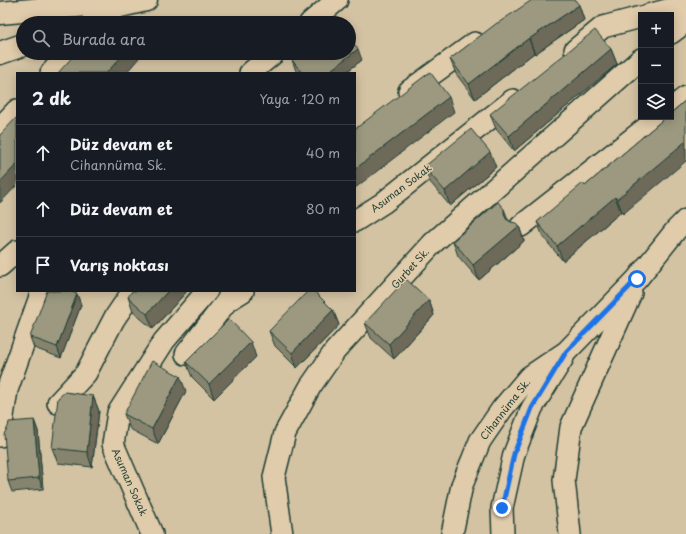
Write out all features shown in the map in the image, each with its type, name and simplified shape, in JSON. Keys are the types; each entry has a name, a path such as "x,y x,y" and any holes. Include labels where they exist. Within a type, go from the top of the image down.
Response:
{"main road":[{"path":"0,12 58,4 116,7 146,0"},
{"path":"104,16 116,7"},
{"path":"0,53 16,47"}],"street":[{"path":"318,16 337,0"},
{"path":"659,12 686,5"},
{"path":"561,61 603,27 638,18"},
{"path":"674,31 686,22"},
{"path":"393,102 493,30"},
{"path":"52,72 63,60"},
{"path":"251,72 266,60"},
{"name":"Gurbet Sk.","path":"282,534 274,477 285,433 310,386 335,351 432,242 638,62"},
{"name":"Asuman Sokak","path":"356,220 384,203 526,90"},
{"path":"674,107 686,97"},
{"path":"0,128 16,111"},
{"path":"521,226 656,120"},
{"path":"356,235 384,203"},
{"path":"570,534 564,480 571,427 637,279 676,230 686,220"},
{"path":"0,266 16,252"},
{"name":"Cihannüma Sk.","path":"452,534 462,484 480,441 502,409 529,377 566,352 637,279"},
{"path":"0,436 7,390 42,292"},
{"path":"58,403 86,372 114,319 132,292"},
{"name":"Asuman Sokak","path":"152,534 113,444 118,413 164,341 206,292"},
{"path":"186,354 234,294"},
{"path":"503,534 502,508 514,454 532,408 566,352"}],"building":[{"path":"532,0 575,0 579,5 529,38 469,84 450,59 497,23"},
{"path":"595,30 611,49 509,136 490,114"},
{"path":"70,60 118,60 107,72 59,72"},
{"path":"292,60 344,60 328,72 301,72"},
{"path":"430,72 449,97 356,168 356,128"},
{"path":"686,100 686,141 617,199 615,197 557,246 537,222 583,183 585,186 662,120 674,120 674,110"},
{"path":"16,118 16,165 0,182 0,135"},
{"path":"471,129 490,152 445,191 424,167"},
{"path":"498,202 504,209 506,219 516,223 519,226 473,265 453,241"},
{"path":"406,279 429,300 389,344 365,323"},
{"path":"47,292 72,292 77,294 57,347 30,337"},
{"path":"131,292 167,292 147,314 128,297"},
{"path":"307,292 315,292 333,310 292,353 269,331"},
{"path":"229,319 251,342 209,384 186,362"},
{"path":"152,361 180,376 152,429 124,414"},
{"path":"65,392 93,396 87,452 52,448 58,398"},
{"path":"34,420 39,478 8,481 4,434 9,422"}],"route":[{"path":"502,508 514,454 532,408 566,352 637,279"}]}
